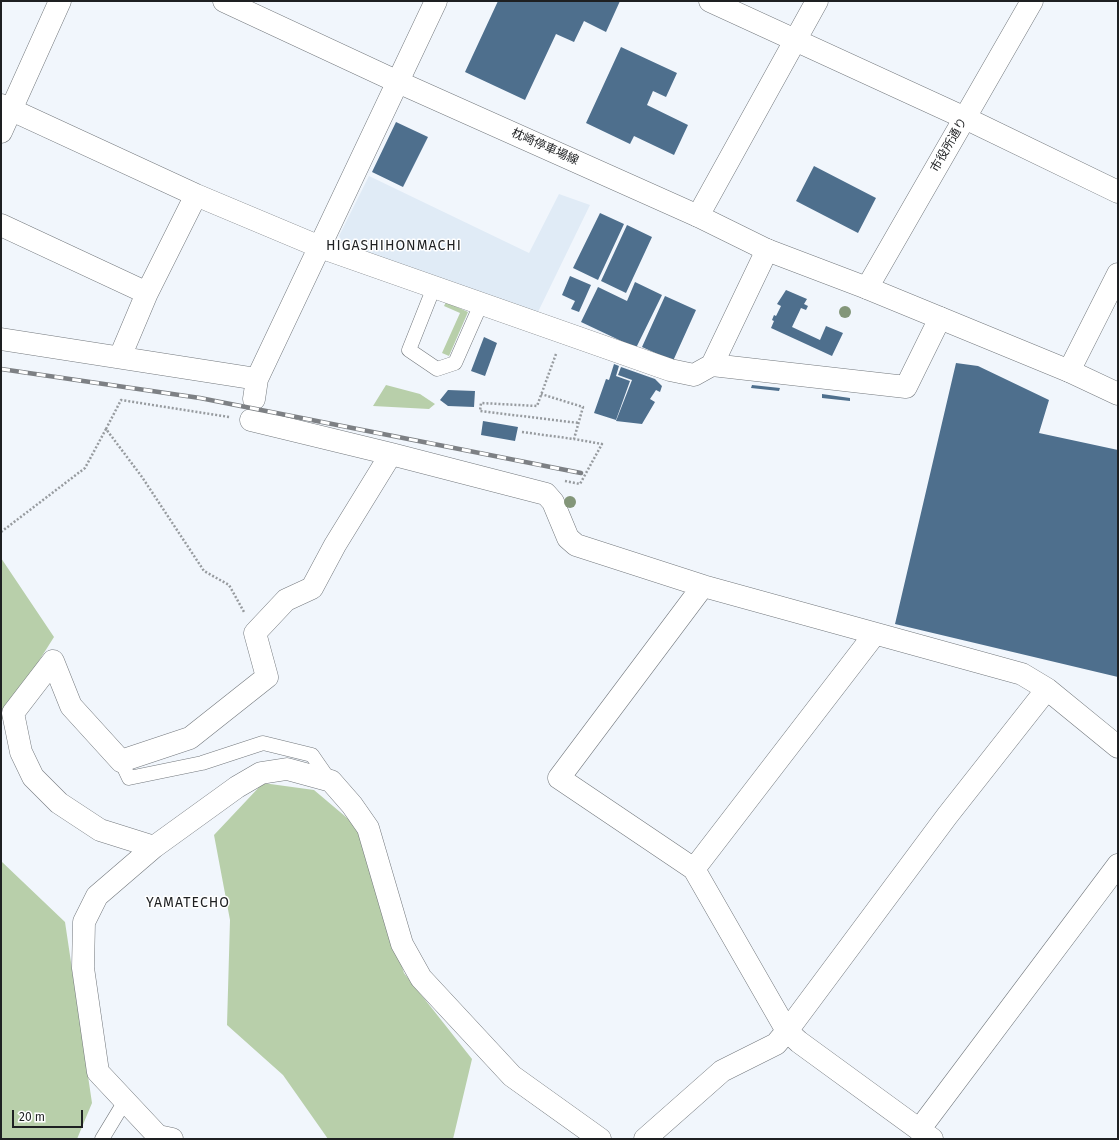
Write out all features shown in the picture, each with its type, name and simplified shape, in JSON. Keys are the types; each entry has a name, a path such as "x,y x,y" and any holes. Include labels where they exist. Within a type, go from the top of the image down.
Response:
{"street":[{"path":"1,132 6,107 60,1"},
{"name":"枕崎停車場線","path":"224,1 398,82 698,216 767,250 867,288 1069,371 1118,394"},
{"path":"254,399 320,247 436,1"},
{"path":"710,1 965,118 1118,192"},
{"path":"698,216 817,1"},
{"name":"市役所通り","path":"867,288 1032,1"},
{"path":"6,107 196,195 320,247 670,370 694,375 712,365 906,386 940,318"},
{"path":"120,357 147,293 196,195"},
{"path":"1,225 147,293"},
{"path":"712,365 767,250"},
{"path":"1069,371 1118,274"},
{"path":"1,339 120,357 254,399 391,454 546,494 553,502 568,538 576,545 703,586 874,635 1022,674 1047,689 1118,746"},
{"path":"154,847 100,830 59,803 33,777 21,752 13,713 53,661 71,706 121,761 190,738 267,677 255,633 286,600 312,588 335,545 391,454"},
{"path":"703,586 559,778 694,869 788,1031 799,1042 926,1134 1118,865"},
{"path":"694,869 874,635"},
{"path":"645,1139 722,1071 776,1044 788,1031 947,816 1047,689"},
{"path":"172,1139 158,1136 98,1072 83,968 84,922 97,896 154,847 237,787 261,773 287,769 331,781 352,805 368,828 402,944 421,978 512,1076 600,1139"}],"lane":[{"path":"434,287 409,350 437,369 455,363 481,304"},
{"path":"121,761 129,778 202,763 263,743 312,755 331,781"},
{"path":"102,1139 125,1101"}],"path":[{"path":"564,333 536,406 481,403 480,411 579,423"},
{"path":"541,394 583,407 574,439"},
{"path":"1,532 85,468 121,400 254,399"},
{"path":"106,429 142,477 204,571 229,585 255,633"},
{"path":"522,432 602,444 580,484 559,479"}],"shaded area":[{"path":"369,176 529,253 559,194 590,205 537,314 344,245 339,236"}],"green space":[{"path":"446,302 468,312 449,356 442,353 460,313 444,306"},
{"path":"386,385 420,394 435,404 429,409 373,406"},
{"path":"1,558 54,637 1,721"},
{"path":"263,783 314,790 359,828 404,973 472,1059 453,1139 328,1139 283,1075 227,1025 230,920 214,835"},
{"path":"1,861 65,922 92,1103 77,1139 1,1139"}],"building":[{"path":"498,1 620,1 606,32 584,21 574,42 556,34 525,100 465,72"},
{"path":"621,47 677,73 666,97 653,91 647,105 688,125 674,155 634,136 630,144 586,123"},
{"path":"396,122 428,137 403,187 372,172"},
{"path":"814,166 876,198 858,233 796,201"},
{"path":"600,213 624,224 598,280 573,268"},
{"path":"627,225 652,237 626,293 601,281"},
{"path":"570,276 591,285 579,312 571,309 575,301 562,295"},
{"path":"635,282 662,295 636,348 581,322 598,287 627,301"},
{"path":"786,290 807,299 804,304 808,306 806,310 801,308 792,327 820,340 826,326 843,333 832,356 771,328 774,321 772,320 774,315 776,316 781,306 777,304"},
{"path":"665,296 696,310 673,361 642,347"},
{"path":"484,337 497,343 485,376 471,371"},
{"path":"956,363 978,366 1049,400 1039,433 1118,450 1118,677 895,624"},
{"path":"614,364 619,366 616,376 630,381 616,420 594,413 606,379 609,380"},
{"path":"621,367 655,379 662,386 660,392 656,390 650,399 655,402 642,424 616,421 632,380 618,375"},
{"path":"752,385 780,388 779,391 751,388"},
{"path":"448,390 475,391 474,407 448,406 440,400"},
{"path":"822,394 850,398 850,401 822,398"},
{"path":"483,421 518,427 515,441 481,435"}],"railway":[{"path":"1,369 200,398 581,473"}],"district":[{"name":"HIGASHIHONMACHI","path":"394,246"},
{"name":"YAMATECHO","path":"188,903"}]}
